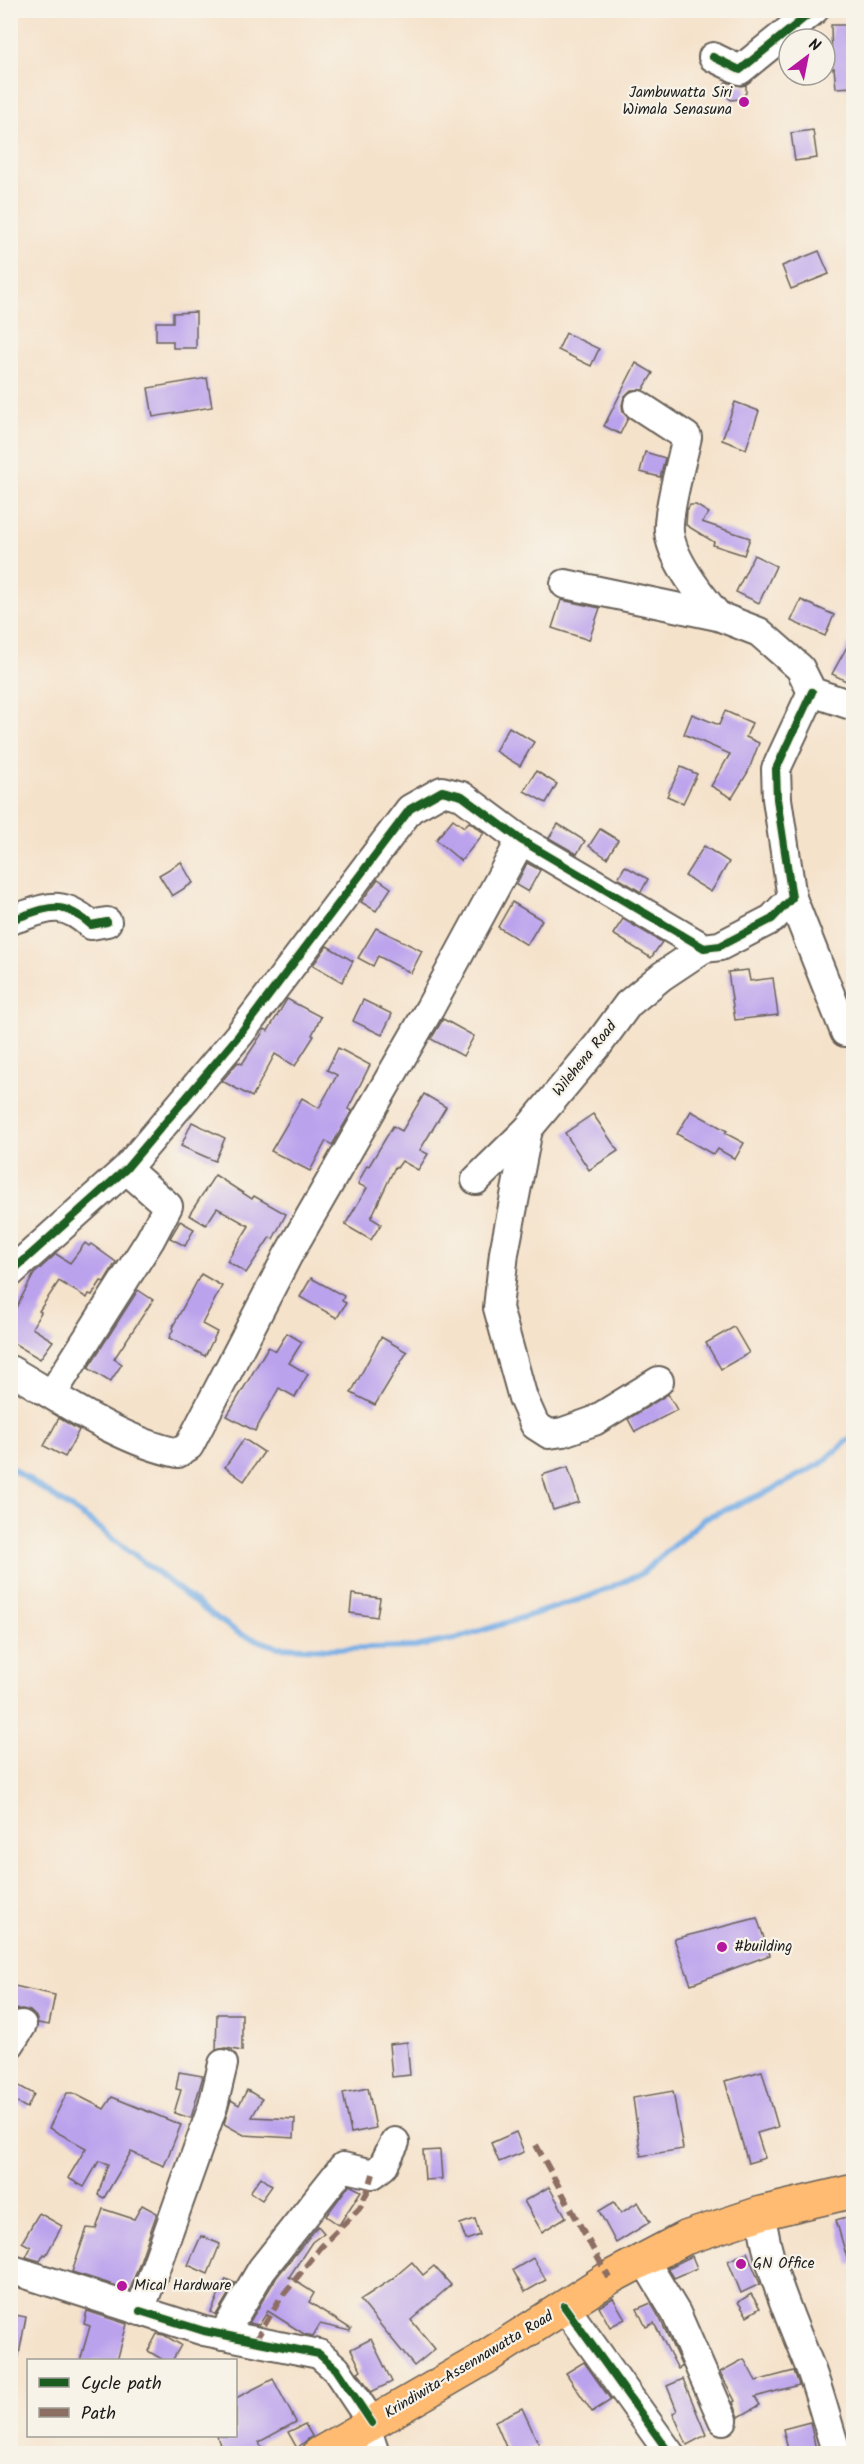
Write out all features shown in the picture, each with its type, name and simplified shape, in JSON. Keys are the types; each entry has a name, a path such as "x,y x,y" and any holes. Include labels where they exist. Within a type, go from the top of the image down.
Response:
{"main road":[{"name":"Krindiwita-Assennawatta Road","path":"321,2453 371,2435 564,2306 609,2278 685,2238 761,2213 854,2191"}],"street":[{"path":"713,57 740,70 814,10"},
{"path":"638,405 687,437 668,525 673,547 699,593 718,616"},
{"path":"565,584 718,616 759,632 800,668 812,692 854,706"},
{"path":"812,692 776,769 777,799 792,898 844,1018"},
{"path":"10,1273 126,1168 239,1035 410,809 442,791 462,796 521,840 704,948"},
{"path":"10,1370 115,1430 158,1449 178,1453 189,1446 288,1255 425,1018 521,840"},
{"name":"Wilehena Road","path":"476,1180 528,1129 598,1046 628,1004 662,976 704,948 720,946 772,919 792,898"},
{"path":"10,920 54,907 76,912 91,926 107,922"},
{"path":"528,1129 504,1253 498,1308 517,1379 535,1425 549,1434 563,1432 594,1421 659,1381"},
{"path":"52,1394 150,1240 168,1206 126,1168"},
{"path":"140,2311 213,2106 222,2064"},
{"path":"223,2335 262,2269 343,2167 373,2174 383,2166 395,2142"},
{"path":"761,2213 763,2237 785,2307 812,2373 837,2454"},
{"path":"644,2260 676,2313 723,2420"},
{"path":"10,2269 223,2335 319,2354 336,2369 371,2435"},
{"path":"564,2306 670,2454"}],"building":[{"path":"831,25 854,25 854,87 836,88 837,27 831,27"},
{"path":"726,82 746,85 746,93 740,99 731,100 724,93"},
{"path":"813,130 817,158 795,161 791,133"},
{"path":"819,251 829,274 791,289 782,266"},
{"path":"196,312 196,348 173,348 173,341 156,341 156,322 173,322 173,313"},
{"path":"566,333 599,349 591,366 558,350"},
{"path":"636,363 653,373 643,390 631,390 624,397 623,412 628,418 620,434 604,426"},
{"path":"207,378 212,407 153,417 148,388"},
{"path":"735,402 759,411 746,449 722,440"},
{"path":"645,452 665,458 660,477 640,472"},
{"path":"690,505 696,505 709,513 702,522 750,538 744,555 713,545 714,542 686,525 687,510"},
{"path":"754,555 776,566 759,603 736,592"},
{"path":"561,600 600,608 589,640 552,628"},
{"path":"801,600 834,615 825,636 791,621"},
{"path":"854,634 854,685 832,674"},
{"path":"725,711 752,723 746,737 759,743 748,772 732,798 711,786 730,754 684,734 692,714 719,725"},
{"path":"509,727 534,742 520,766 495,751"},
{"path":"681,767 697,774 683,803 667,796"},
{"path":"536,771 557,784 546,803 524,791"},
{"path":"453,819 464,827 469,822 484,833 461,861 436,840"},
{"path":"558,824 585,841 577,854 549,838"},
{"path":"600,829 618,840 607,858 589,846"},
{"path":"704,846 729,862 711,892 685,876"},
{"path":"181,862 193,883 172,896 159,875"},
{"path":"527,863 540,870 528,892 516,885"},
{"path":"625,866 648,879 641,892 618,878"},
{"path":"378,879 391,888 376,911 361,902"},
{"path":"512,902 542,920 527,945 498,927"},
{"path":"623,919 662,942 651,958 613,934"},
{"path":"376,928 422,951 411,973 378,956 373,966 358,958"},
{"path":"327,946 353,961 342,982 313,965"},
{"path":"748,970 750,981 773,978 778,1015 735,1020 728,972"},
{"path":"287,999 321,1017 312,1035 314,1036 295,1066 275,1054 252,1097 222,1081 238,1062 242,1064 265,1029 268,1031"},
{"path":"363,1000 392,1014 382,1035 353,1021"},
{"path":"443,1019 474,1036 463,1056 431,1039"},
{"path":"338,1048 370,1065 348,1109 352,1111 332,1145 326,1141 310,1171 271,1151 302,1098 319,1108 337,1075 327,1070"},
{"path":"424,1094 446,1107 420,1150 428,1154 418,1170 402,1161 397,1168 395,1167 371,1218 381,1224 371,1240 345,1225 367,1188 358,1184 367,1165 369,1166 393,1126 402,1131"},
{"path":"691,1111 744,1143 735,1159 718,1149 714,1155 677,1134"},
{"path":"593,1114 618,1151 589,1170 565,1133"},
{"path":"192,1122 225,1138 215,1161 181,1146"},
{"path":"215,1175 252,1199 254,1196 286,1214 273,1239 270,1237 246,1273 227,1261 249,1226 217,1208 206,1225 189,1215"},
{"path":"180,1221 194,1229 185,1246 170,1238"},
{"path":"85,1243 89,1246 91,1244 116,1262 104,1282 101,1281 92,1295 89,1294 87,1298 59,1281 39,1311 41,1312 32,1328 53,1341 40,1359 10,1341 10,1319 34,1274 56,1254 70,1263"},
{"path":"201,1274 222,1286 202,1324 217,1332 205,1356 169,1338"},
{"path":"311,1278 344,1296 342,1301 346,1303 337,1318 300,1297"},
{"path":"138,1290 153,1300 114,1359 122,1364 110,1382 88,1368"},
{"path":"734,1327 749,1353 721,1369 706,1343"},
{"path":"287,1333 302,1342 289,1363 308,1374 295,1397 279,1388 255,1431 227,1416 268,1347 276,1351"},
{"path":"381,1337 407,1352 375,1405 351,1393"},
{"path":"668,1394 677,1410 635,1432 628,1419"},
{"path":"59,1418 79,1430 65,1457 44,1446"},
{"path":"244,1439 264,1452 244,1481 225,1467"},
{"path":"568,1467 579,1502 553,1510 542,1475"},
{"path":"352,1594 380,1598 377,1617 350,1613"},
{"name":"#building","path":"757,1918 770,1955 691,1984 674,1939"},
{"path":"10,1985 55,1995 49,2025 38,2023 30,2011 10,2010"},
{"path":"217,2014 242,2014 242,2051 226,2048 216,2050"},
{"path":"407,2042 410,2075 392,2077 389,2044"},
{"path":"762,2071 778,2127 757,2133 765,2158 748,2163 725,2081"},
{"path":"179,2072 203,2076 191,2118 174,2113 181,2090 176,2089"},
{"path":"10,2081 34,2094 27,2108 10,2099"},
{"path":"368,2088 376,2128 351,2133 343,2093"},
{"path":"247,2090 262,2099 252,2117 295,2119 294,2138 244,2135 224,2124 231,2100 239,2105"},
{"path":"673,2091 683,2149 641,2156 633,2098"},
{"path":"67,2093 73,2093 104,2109 112,2097 181,2125 164,2166 131,2152 104,2198 98,2195 108,2164 99,2161 84,2187 68,2178 86,2148 49,2128"},
{"path":"516,2132 524,2152 499,2162 491,2143"},
{"path":"440,2150 442,2179 425,2180 423,2151"},
{"path":"261,2177 272,2186 262,2200 250,2192"},
{"path":"349,2185 361,2191 339,2225 326,2216"},
{"path":"549,2187 566,2217 542,2232 524,2201"},
{"path":"614,2202 621,2213 638,2202 650,2222 616,2243 599,2211"},
{"path":"142,2205 157,2213 130,2290 72,2272 87,2228 96,2229 103,2209 134,2219"},
{"path":"39,2213 62,2226 46,2255 44,2254 40,2261 26,2257 31,2247 22,2242"},
{"path":"850,2216 854,2228 854,2264 849,2265 836,2220"},
{"path":"475,2219 480,2235 466,2240 460,2224"},
{"path":"318,2226 324,2233 312,2242 289,2277 314,2293 309,2302 351,2329 350,2331 320,2324 313,2336 304,2334 268,2311 259,2325 249,2323 276,2278"},
{"path":"201,2236 220,2244 208,2274 188,2265"},
{"path":"747,2252 760,2284 741,2293 728,2261"},
{"path":"692,2256 697,2268 674,2278 668,2268"},
{"path":"533,2258 546,2280 525,2292 513,2270"},
{"path":"412,2262 423,2275 434,2266 451,2285 411,2320 435,2349 414,2366 360,2300 392,2279"},
{"path":"226,2279 235,2283 216,2315 211,2312"},
{"path":"751,2294 760,2308 747,2316 738,2302"},
{"path":"613,2298 625,2319 610,2327 599,2307"},
{"path":"651,2303 682,2367 678,2369 654,2323 646,2327 637,2309"},
{"path":"87,2311 127,2324 118,2359 81,2359 90,2326 84,2324"},
{"path":"10,2314 26,2317 18,2360 10,2359"},
{"path":"157,2334 164,2335 181,2345 173,2359 162,2359 148,2351"},
{"path":"371,2339 392,2382 371,2392 358,2372 361,2370 351,2349"},
{"path":"744,2359 756,2381 794,2371 799,2385 755,2397 760,2405 739,2417 733,2402 735,2401 720,2372"},
{"path":"584,2362 611,2400 592,2412 566,2373"},
{"path":"273,2379 296,2422 259,2442 265,2454 223,2454 217,2437 237,2437 237,2397"},
{"path":"683,2379 706,2435 687,2445 673,2413 677,2411 667,2386"},
{"path":"522,2408 539,2445 519,2454 509,2454 495,2421"},
{"path":"810,2422 817,2454 789,2454 783,2429"},
{"path":"305,2424 312,2436 297,2448 288,2432"}],"waterway":[{"path":"10,1467 90,1521 240,1634 277,1647 330,1649 415,1647 455,1639 590,1596 641,1574 705,1518 769,1491 822,1463 854,1435"}],"marked path":[{"path":"536,2145 609,2278"},
{"path":"255,2341 280,2299 321,2247 359,2209 373,2174"}],"cycle path":[{"path":"713,57 740,70 814,10"},
{"path":"10,1273 126,1169 239,1035 410,809 442,791 462,796 521,840 704,948 720,946 772,919 792,898 777,799 776,769 812,692"},
{"path":"10,920 43,909 61,908 80,916 91,925 107,922"},
{"path":"564,2306 670,2454"},
{"path":"140,2311 204,2331 319,2354 336,2369 372,2423"}],"place":[{"name":"Jambuwatta Siri Wimala Senasuna","path":"744,102"},
{"name":"#building","path":"722,1947"},
{"name":"GN Office","path":"741,2264"},
{"name":"Mical Hardware","path":"122,2286"}]}
